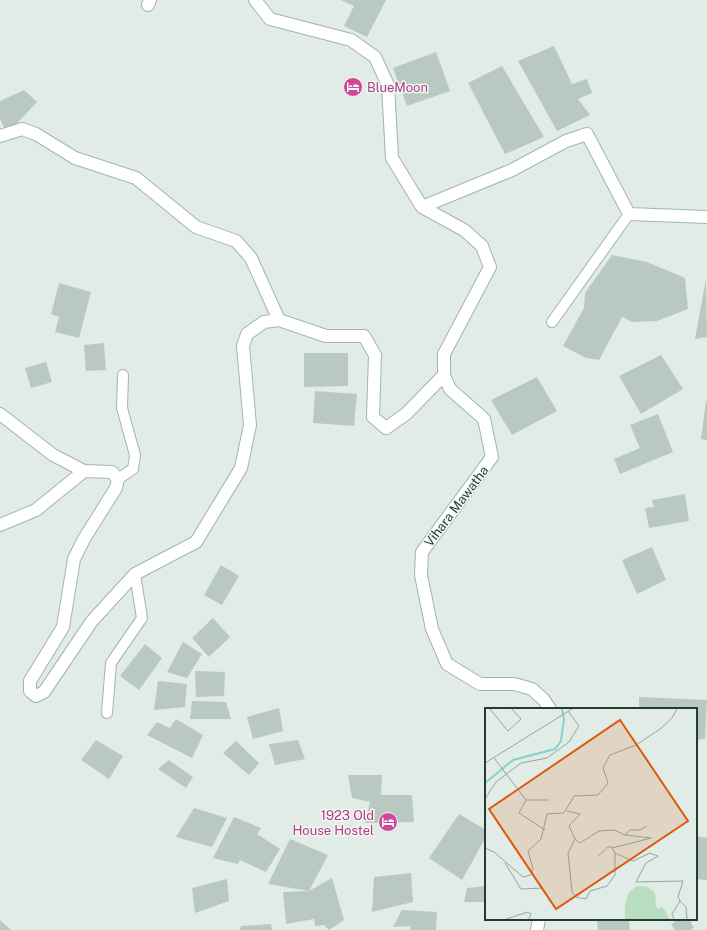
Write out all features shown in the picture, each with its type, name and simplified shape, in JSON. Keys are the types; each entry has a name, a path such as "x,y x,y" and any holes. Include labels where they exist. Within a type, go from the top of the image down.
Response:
{"street":[{"path":"0,414 53,455 84,471 112,472 118,478 116,488 84,539 74,559 63,627 30,681 30,690 36,696 44,692 92,621 135,574 196,542 241,468 250,425 242,346 247,334 264,322 279,320 326,336 364,336 375,355 373,417 386,428 406,414 444,375 444,354 490,267 482,246 464,230 422,207 392,158 388,85 375,57 350,40 270,18 255,0"},
{"path":"0,136 22,129 36,134 75,158 136,178 196,227 236,241 251,258 279,320"},
{"path":"422,207 512,170 566,141 587,134 629,214 707,217"},
{"name":"Vihara Mawatha","path":"444,375 450,389 484,419 492,457 422,552 421,575 432,629 447,664 480,684 514,684 532,689 544,700 549,708"},
{"path":"0,525 36,510 84,471"},
{"path":"537,930 539,920"}],"lane":[{"path":"552,322 629,214"},
{"path":"118,478 133,469 135,455 122,408 123,375"},
{"path":"107,713 111,663 142,618 135,574"}],"building":[{"path":"341,0 386,0 367,37 344,26 354,6"},
{"path":"554,46 572,84 587,79 592,93 578,99 590,115 557,131 518,61"},
{"path":"436,52 450,91 407,106 393,68"},
{"path":"502,66 544,137 505,154 468,83"},
{"path":"24,90 37,102 7,134 0,119 0,101"},
{"path":"612,255 647,262 685,278 688,309 657,321 632,322 622,317 599,360 586,358 563,346 584,308 585,293"},
{"path":"706,279 707,337 695,339"},
{"path":"59,283 91,292 79,338 55,332 59,317 51,314"},
{"path":"104,343 106,370 86,371 84,345"},
{"path":"304,353 348,353 348,386 304,387"},
{"path":"661,355 683,389 641,414 619,376"},
{"path":"46,362 52,382 31,388 25,368"},
{"path":"537,377 557,411 512,435 491,400"},
{"path":"315,391 357,394 354,426 313,423"},
{"path":"706,401 707,402 707,440 701,439"},
{"path":"658,414 673,452 620,474 614,459 640,448 630,425"},
{"path":"685,494 689,521 649,528 645,508 654,507 652,500"},
{"path":"652,547 666,580 637,594 622,560"},
{"path":"221,565 239,576 222,605 204,595"},
{"path":"213,618 230,637 209,657 192,638"},
{"path":"183,642 202,654 187,678 167,672"},
{"path":"145,644 162,658 139,690 120,676"},
{"path":"195,671 225,672 224,696 196,697"},
{"path":"158,681 187,684 185,707 154,710"},
{"path":"639,697 707,700 705,739 697,740 697,708 639,708"},
{"path":"192,701 226,702 231,719 190,719"},
{"path":"279,708 283,731 253,739 247,717"},
{"path":"176,719 203,735 192,758 147,735 157,722 170,728"},
{"path":"96,740 123,756 109,779 81,760"},
{"path":"298,740 305,759 275,765 269,744"},
{"path":"236,741 259,763 249,775 223,753"},
{"path":"169,760 193,777 186,788 158,769"},
{"path":"348,775 382,775 381,795 412,795 414,822 365,823 370,802 352,798"},
{"path":"194,808 227,818 212,847 176,837"},
{"path":"459,814 485,829 485,839 462,880 429,858"},
{"path":"234,817 261,828 257,834 280,849 266,872 240,860 238,864 213,858"},
{"path":"697,836 707,838 707,880 697,879"},
{"path":"290,839 328,855 309,891 268,884"},
{"path":"411,873 413,902 372,912 374,877"},
{"path":"332,878 344,920 329,930 324,925 315,926 314,919 286,924 283,892 309,891"},
{"path":"227,879 229,901 195,913 192,888"},
{"path":"485,886 485,902 464,902 467,888"},
{"path":"402,910 437,912 436,930 410,930 410,926 393,927"},
{"path":"0,920 11,930 0,930"},
{"path":"597,920 629,920 630,930 598,930"},
{"path":"677,920 690,920 694,928 690,930 675,930 671,924"},
{"path":"271,924 272,930 240,930 241,926"}],"place":[{"name":"BlueMoon","path":"353,87"},
{"name":"1923 Old House Hostel","path":"388,822"}]}
